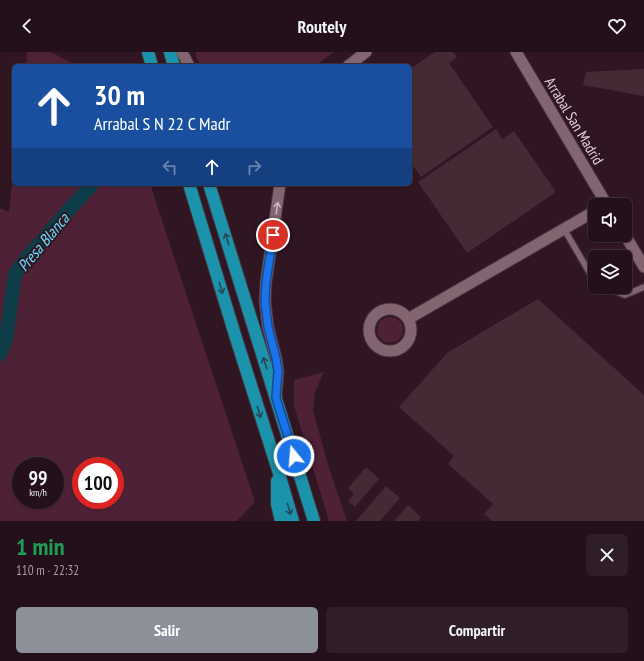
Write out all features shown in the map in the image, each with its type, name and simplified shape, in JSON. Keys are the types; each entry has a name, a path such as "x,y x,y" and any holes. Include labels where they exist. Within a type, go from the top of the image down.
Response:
{"highway":[{"path":"148,52 151,64"},
{"path":"170,52 173,64"},
{"path":"190,186 293,521"},
{"path":"210,186 314,521"},
{"path":"278,470 277,504 281,521"}],"street":[{"path":"182,52 188,64"},
{"path":"351,64 366,52"},
{"name":"Arrabal San Madrid","path":"516,52 602,198"},
{"path":"276,398 278,371 268,327 265,302 266,282 280,186"},
{"path":"408,319 588,215"},
{"path":"629,242 644,267"}],"lane":[{"path":"564,229 588,270"},
{"path":"632,292 644,287"}],"shaded area":[{"path":"27,52 51,52 73,64 26,64"},
{"path":"195,52 334,52 318,64 200,64"},
{"path":"12,184 12,186 151,186 255,502 237,521 0,521 0,208 9,212"},
{"path":"390,317 399,321 403,330 399,339 390,343 381,339 377,330 381,321"},
{"path":"324,372 315,392 313,411 330,471 347,521 329,521 294,406 294,380"}],"building":[{"path":"435,52 453,52 457,57 449,63 493,127 421,177 412,164 412,68"},
{"path":"644,69 644,96 583,85 586,72"},
{"path":"496,129 502,139 514,131 556,192 467,253 418,182"},
{"path":"538,299 644,395 644,521 492,521 484,514 493,504 448,464 454,456 399,407 447,353"},
{"path":"366,467 379,479 355,507 348,501 354,494 348,488"},
{"path":"386,486 400,498 380,521 356,521"},
{"path":"408,505 421,517 418,521 394,521"}],"waterway":[{"name":"Presa Blanca","path":"0,354 6,339 15,274 29,255 90,186"}],"route":[{"path":"273,235 266,282 265,302 268,327 278,371 276,398 294,456"}]}
